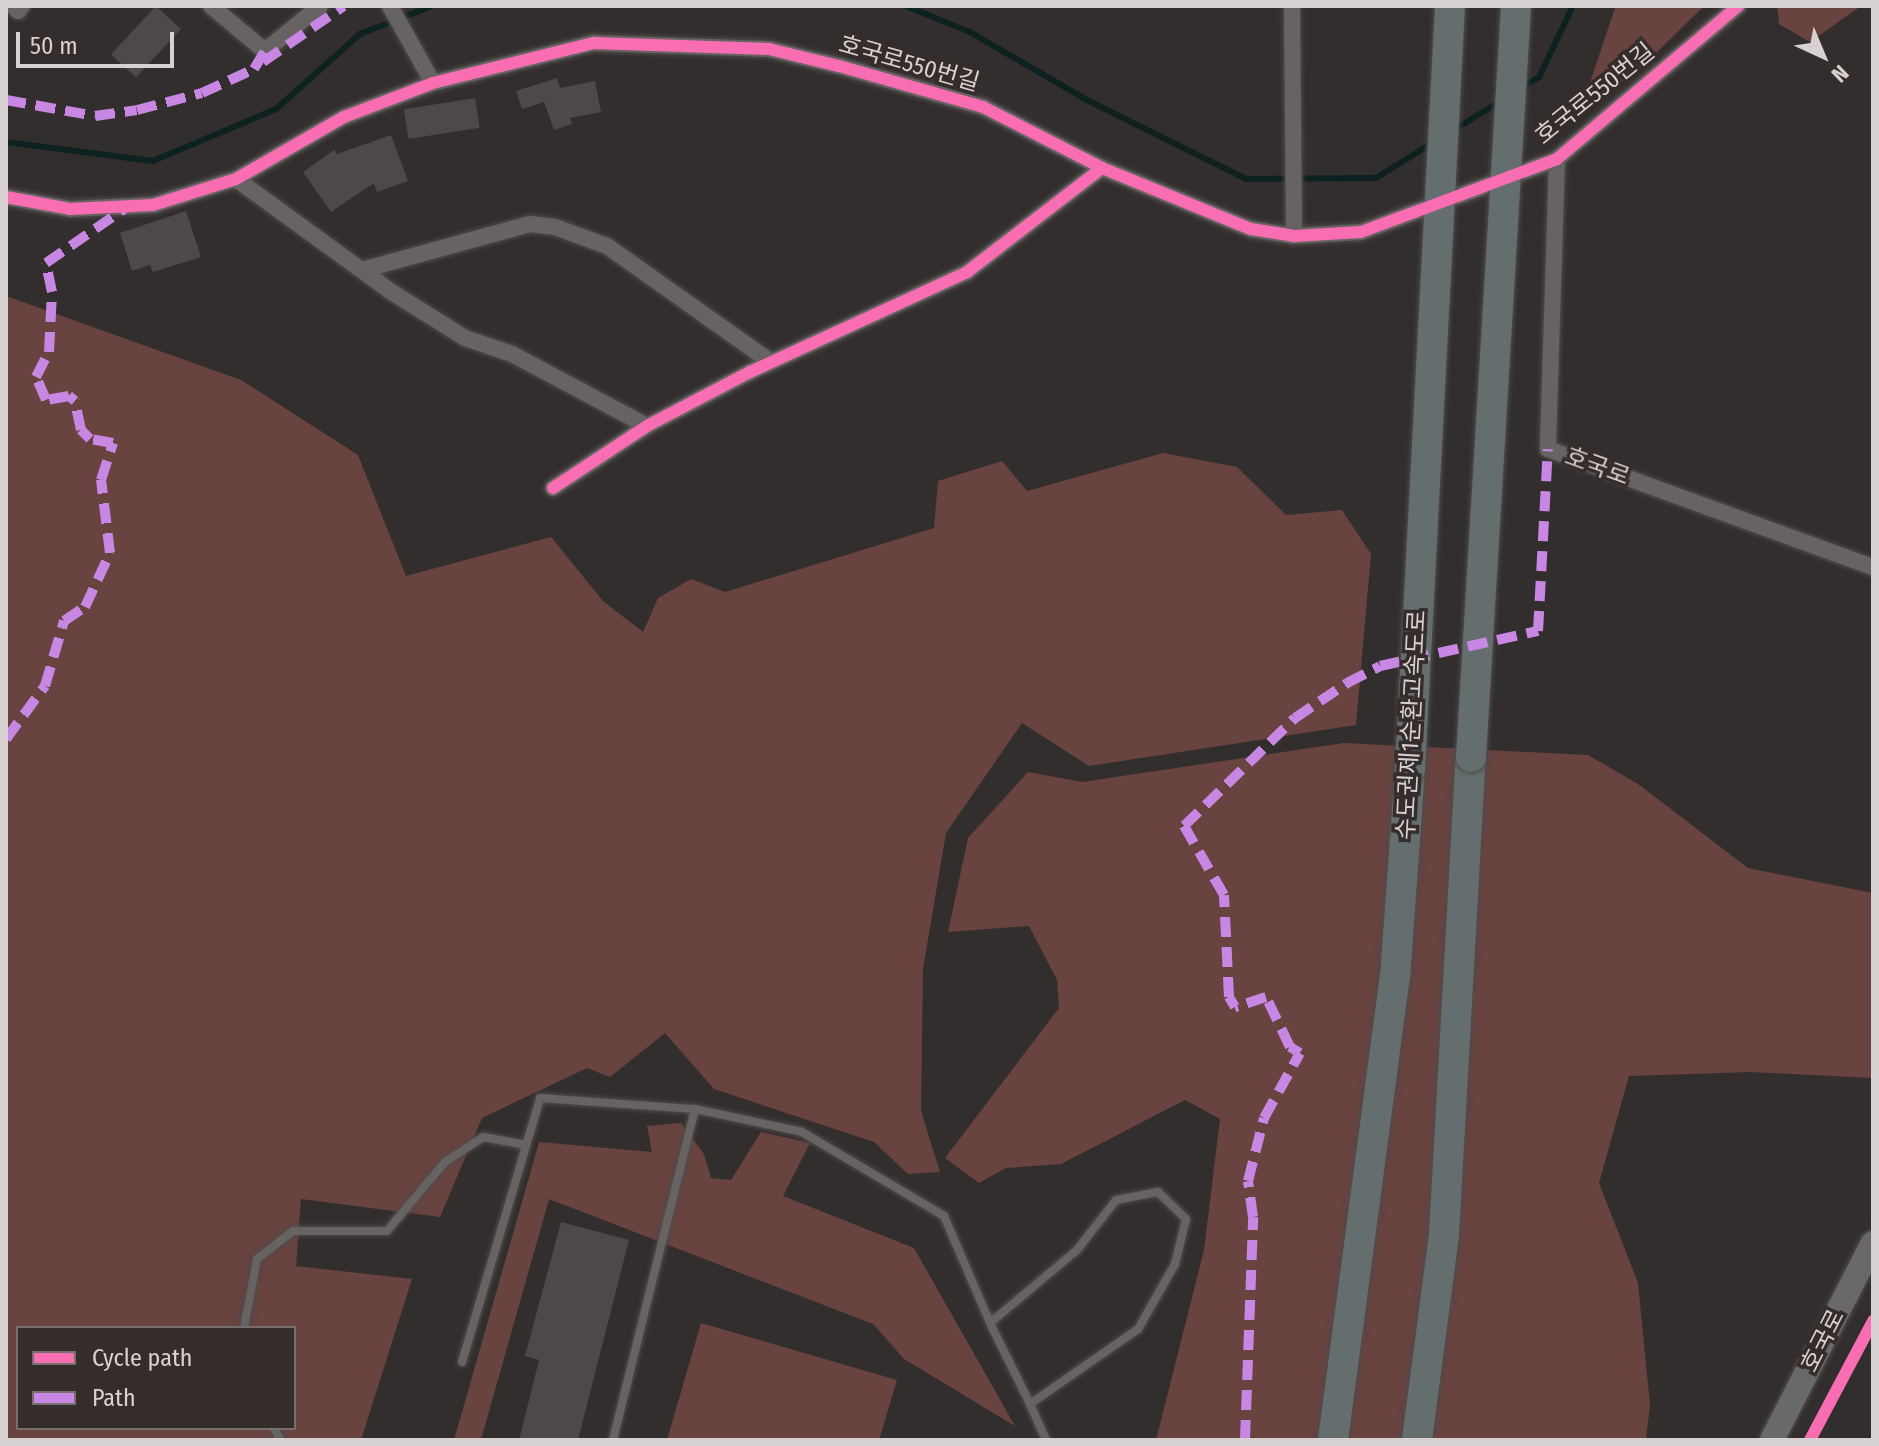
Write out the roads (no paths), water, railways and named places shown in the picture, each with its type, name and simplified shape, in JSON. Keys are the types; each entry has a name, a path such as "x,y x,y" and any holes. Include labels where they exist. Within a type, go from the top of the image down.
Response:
{"highway":[{"name":"수도권제1순환고속도로","path":"1333,1440 1395,978 1410,769 1450,6"},
{"path":"1417,1440 1444,1234 1516,6"}],"street":[{"path":"13,6 18,11 22,6"},
{"path":"211,6 265,51 320,6"},
{"path":"390,6 433,83"},
{"path":"1292,6 1294,236"},
{"name":"호국로550번길","path":"6,197 70,209 124,209 236,179 344,117 433,83 594,43 769,49 983,107 1102,168 1251,229 1294,236 1361,232 1557,159 1738,6"},
{"name":"호국로","path":"1557,159 1548,449 1873,567"},
{"path":"553,488 647,426 771,362 967,272 1102,168"},
{"path":"236,179 362,270 465,338 512,354 647,426"},
{"path":"362,270 530,224 555,227 607,246 771,362"},
{"name":"호국로","path":"1772,1440 1873,1243"}],"lane":[{"path":"462,1362 540,1098 695,1109 802,1132 944,1216 990,1323 1046,1440"},
{"path":"613,1440 695,1109"},
{"path":"244,1326 257,1259 293,1231 387,1231 445,1162 483,1137 526,1145"},
{"path":"990,1323 1077,1250 1116,1200 1158,1192 1186,1219 1175,1264 1138,1329 1030,1404"}],"waterway":[{"path":"6,142 153,161 276,109 360,34 432,6"},
{"path":"906,6 970,32 1085,99 1246,179 1376,178 1434,142"},
{"path":"1522,87 1539,77 1573,6"},
{"path":"1454,130 1502,100"}]}
